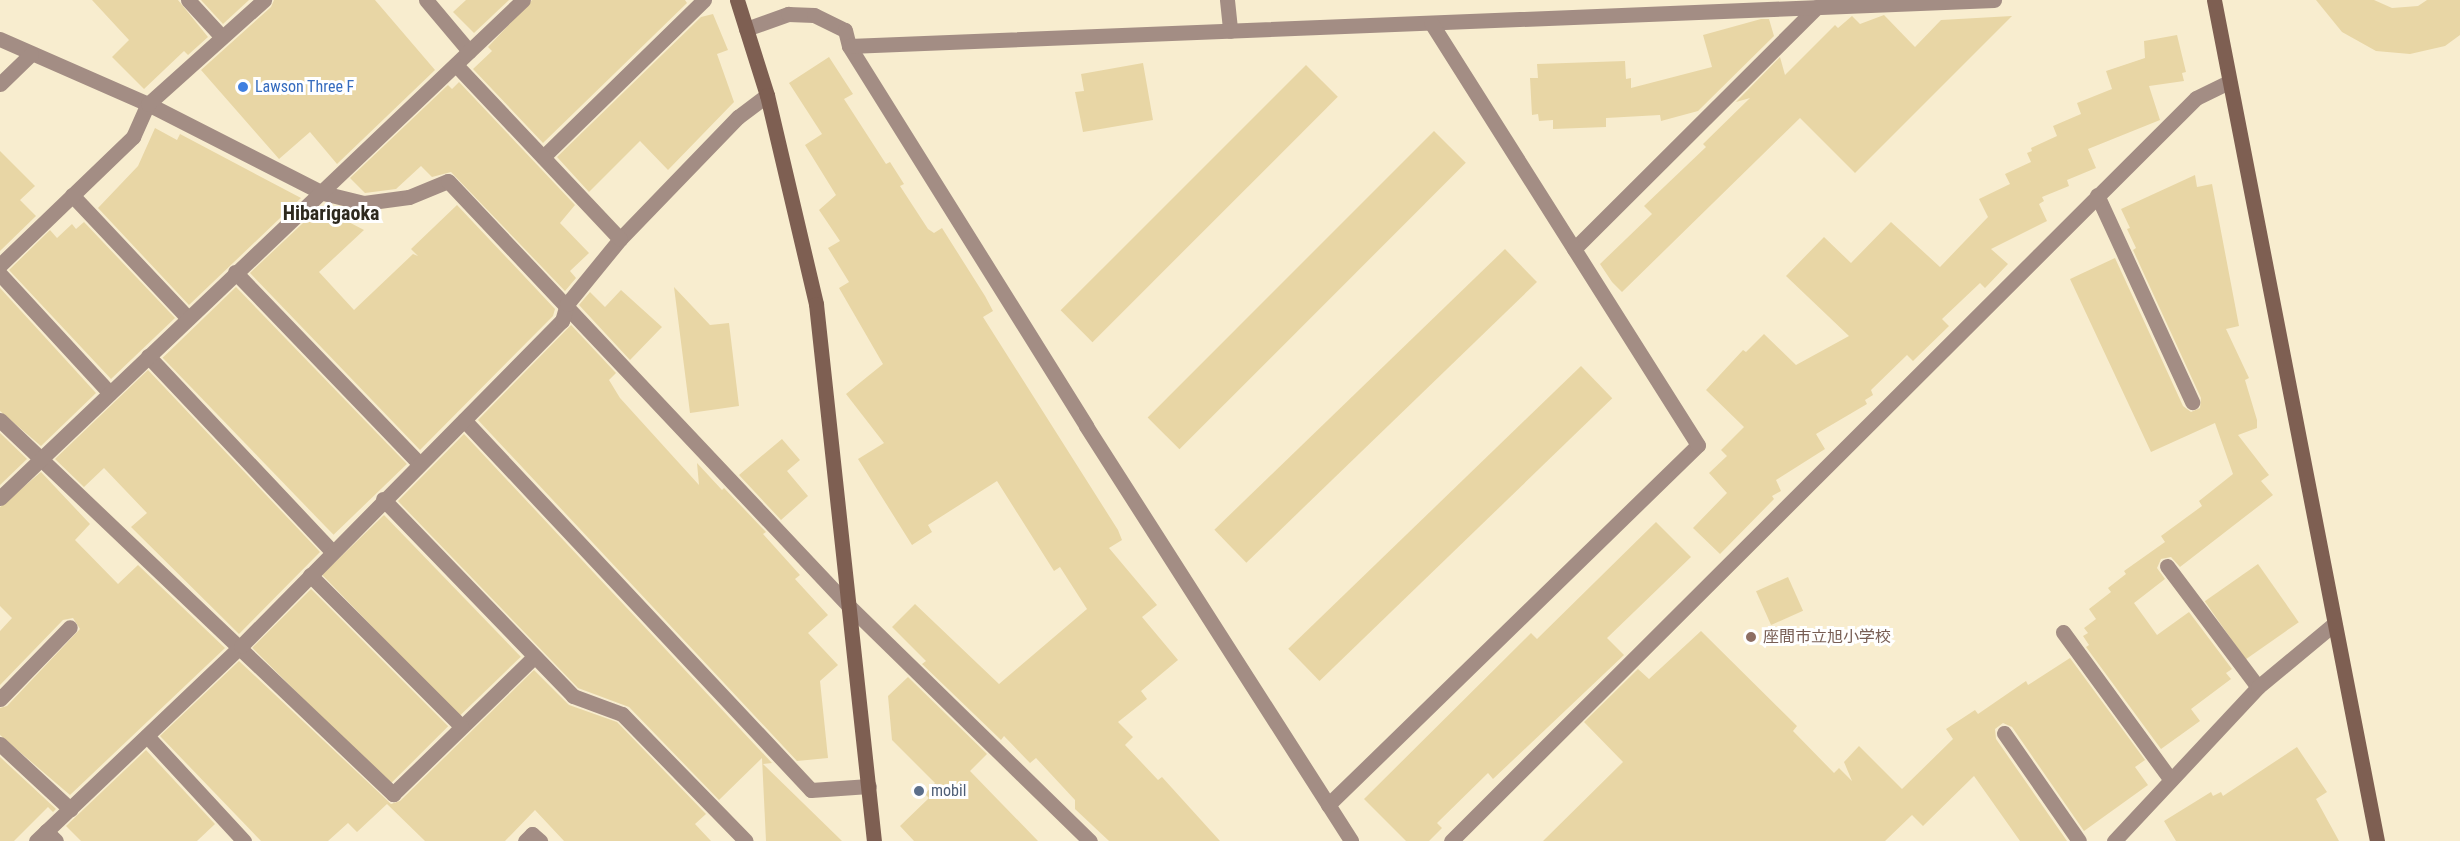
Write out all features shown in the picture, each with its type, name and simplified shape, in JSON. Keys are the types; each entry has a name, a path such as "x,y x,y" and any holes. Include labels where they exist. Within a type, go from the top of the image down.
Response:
{"street":[{"path":"188,0 222,38"},
{"path":"0,265 134,137 147,104 264,0"},
{"path":"426,0 469,51"},
{"path":"0,498 235,272 323,193 523,0"},
{"path":"543,157 704,0"},
{"path":"737,0 766,94 816,304 869,786 871,838"},
{"path":"1227,0 1230,31"},
{"path":"849,46 1994,0"},
{"path":"2214,0 2377,841"},
{"path":"1574,249 1817,8"},
{"path":"746,29 788,14 814,15 845,30 849,46 1086,426 1351,841"},
{"path":"1328,805 1698,445 1431,23"},
{"path":"0,39 147,104 323,193 364,203 409,197 448,181 567,304 848,605 1090,841"},
{"path":"0,84 31,54"},
{"path":"456,65 620,239"},
{"path":"1451,841 2196,98 2229,82"},
{"path":"46,838 70,809 241,646 383,499 562,321 567,304 620,239 738,117 766,94"},
{"path":"72,195 188,318"},
{"path":"2097,195 2192,402"},
{"path":"235,272 419,463"},
{"path":"0,274 110,393"},
{"path":"148,356 332,551"},
{"path":"0,420 39,460 51,465 229,640 241,646 393,794 534,657"},
{"path":"464,420 811,790 869,786"},
{"path":"383,499 573,696 622,714 746,841"},
{"path":"2167,566 2258,687"},
{"path":"310,574 461,726"},
{"path":"2114,841 2258,687 2334,624"},
{"path":"0,699 69,627"},
{"path":"2063,632 2171,780"},
{"path":"2004,733 2079,841"},
{"path":"147,736 244,841"},
{"path":"0,744 70,809"},
{"path":"525,841 532,834 540,841"}],"building":[{"path":"92,0 178,0 208,37 188,55 184,51 144,89 112,57 129,40"},
{"path":"201,0 249,0 223,24"},
{"path":"274,0 375,0 435,70 337,164 310,132 279,159 201,70 271,7"},
{"path":"466,0 509,0 474,33 453,12"},
{"path":"532,0 685,0 687,3 543,143 473,69 492,51 488,47"},
{"path":"2316,0 2374,0 2392,8 2418,6 2427,0 2460,0 2460,35 2445,46 2410,54 2376,51 2342,32"},
{"path":"713,14 728,50 717,54 734,102 668,170 640,141 589,192 557,157 701,17"},
{"path":"1884,15 1915,47 1941,20 2012,16 1855,173 1800,118 1622,292 1600,264 1652,214 1644,206 1706,147 1703,144 1750,98 1736,102 1780,57 1785,75 1835,25 1838,28 1852,16 1860,24"},
{"path":"1761,19 1769,19 1774,36 1698,111 1661,121 1660,115 1606,118 1606,127 1553,129 1553,120 1539,121 1538,114 1532,115 1530,78 1538,78 1537,64 1625,61 1626,79 1631,78 1631,88 1712,67 1703,35"},
{"path":"2177,35 2186,72 2182,73 2184,81 2149,86 2160,120 2088,149 2096,168 2067,180 2069,186 2042,197 2044,201 2039,204 2047,221 1991,249 2008,264 1985,288 1980,283 1942,319 1949,326 1913,361 1907,355 1871,390 1873,395 1865,400 1867,404 1816,434 1825,449 1776,480 1781,491 1772,496 1774,499 1720,554 1693,528 1727,493 1709,473 1727,456 1721,450 1744,427 1706,390 1743,350 1746,352 1764,334 1796,365 1849,336 1786,276 1824,237 1851,263 1891,222 1940,267 1988,217 1979,199 2010,184 2005,174 2031,162 2027,153 2032,151 2031,148 2057,136 2053,126 2081,114 2077,103 2112,89 2106,71 2145,58 2144,41"},
{"path":"829,57 853,94 844,99 886,164 890,162 904,184 900,186 928,229 934,233 942,228 985,296 993,311 983,317 1118,530 1122,540 1109,548 1157,605 1142,617 1178,660 1141,691 1147,699 1118,722 1133,737 1125,745 1158,780 1162,777 1220,841 1109,841 1075,809 1075,800 1036,758 1030,763 1004,736 1001,740 922,664 926,661 892,627 915,604 999,684 1087,609 1060,567 1054,571 997,481 928,525 932,532 912,545 858,459 884,443 846,394 883,364 839,288 849,282 828,248 840,241 819,210 836,195 805,145 822,134 789,83"},
{"path":"1143,63 1153,120 1083,132 1075,92 1084,91 1081,74"},
{"path":"1306,65 1338,97 1092,342 1061,310"},
{"path":"459,82 575,205 560,223 589,253 570,271 576,278 565,291 451,172 432,177 421,166 396,189 365,193 350,178 448,85 452,89"},
{"path":"155,128 177,140 180,134 301,198 189,305 98,208 138,166"},
{"path":"1434,131 1466,163 1179,449 1148,417"},
{"path":"0,151 35,186 20,200 36,216 0,251"},
{"path":"2195,175 2197,187 2212,184 2239,326 2226,329 2249,378 2245,380 2257,420 2257,428 2238,435 2269,475 2261,481 2273,495 2180,567 2171,557 2161,559 2157,568 2165,579 2134,603 2157,635 2189,612 2232,669 2226,673 2231,679 2191,709 2200,721 2161,749 2086,647 2089,645 2083,636 2088,633 2084,628 2096,619 2089,609 2111,592 2108,588 2126,574 2124,571 2165,542 2161,536 2202,506 2199,501 2233,474 2215,423 2151,452 2070,279 2115,258 2183,406 2191,412 2200,408 2201,398 2133,250 2136,248 2121,209"},
{"path":"457,205 555,309 553,316 420,450 250,273 320,207 364,230 319,272 354,310 413,254 418,256 411,249"},
{"path":"84,222 175,318 111,379 9,270 50,230 57,238 72,224 76,229"},
{"path":"1505,249 1537,282 1246,563 1214,530"},
{"path":"236,287 407,464 334,535 163,358"},
{"path":"674,287 710,325 729,323 739,406 690,413"},
{"path":"0,288 96,393 41,446 0,411"},
{"path":"621,290 662,327 630,360 579,305 590,292 605,307"},
{"path":"571,325 616,373 609,380 620,398 699,485 697,463 722,490 724,488 766,532 763,534 800,575 795,579 828,615 808,633 838,665 820,681 828,758 797,761 478,420"},
{"path":"1581,366 1612,398 1319,681 1288,649"},
{"path":"148,370 320,552 239,634 131,527 147,513 104,468 84,487 55,459"},
{"path":"0,433 27,459 0,485"},
{"path":"464,434 772,763 763,764 842,841 766,841 762,758 719,800 629,707 578,688 398,501"},
{"path":"782,439 800,460 787,471 808,496 781,520 739,475"},
{"path":"41,472 90,524 75,540 118,584 138,565 225,648 70,795 0,735 0,708 7,706 80,629 73,618 63,620 0,685 0,631 12,618 0,606 0,507"},
{"path":"384,515 521,657 459,716 322,575"},
{"path":"1656,522 1691,557 1607,638 1624,655 1493,779 1488,773 1437,823 1442,828 1429,841 1406,841 1364,799 1531,633 1537,639"},
{"path":"2258,564 2299,622 2245,659 2205,601"},
{"path":"1788,577 1803,611 1771,625 1756,591"},
{"path":"311,589 448,726 389,785 252,648"},
{"name":"座間市立旭小学校","path":"1701,631 1797,726 1793,731 1834,773 1839,768 1852,781 1844,762 1859,746 1902,789 1953,739 1946,729 1975,710 1978,714 2026,681 2028,685 2070,658 2145,760 2135,767 2148,785 2084,831 2012,727 2003,723 1995,729 1996,739 2067,841 2020,841 1974,776 1923,826 1912,815 1885,841 1543,841 1623,762 1584,722 1638,669 1649,679"},
{"path":"239,661 391,804 400,801 534,670 569,705 617,722 706,814 695,824 711,841 564,841 535,810 505,841 425,841 387,804 357,832 348,823 328,841 261,841 160,736"},
{"path":"908,677 987,754 970,771 1038,841 914,841 900,826 929,798 925,794 935,783 892,740 888,696"},
{"path":"2297,747 2327,792 2316,799 2339,841 2176,841 2164,821 2211,792 2213,796 2221,792 2223,796"},
{"path":"146,750 215,824 197,841 81,841 66,826"},
{"path":"0,757 56,809 53,812 48,807 14,841 0,841"}],"place":[{"name":"Lawson Three F","path":"243,87"},
{"name":"座間市立旭小学校","path":"1751,637"},
{"name":"mobil","path":"919,791"}],"district":[{"name":"Hibarigaoka","path":"331,213"}]}
